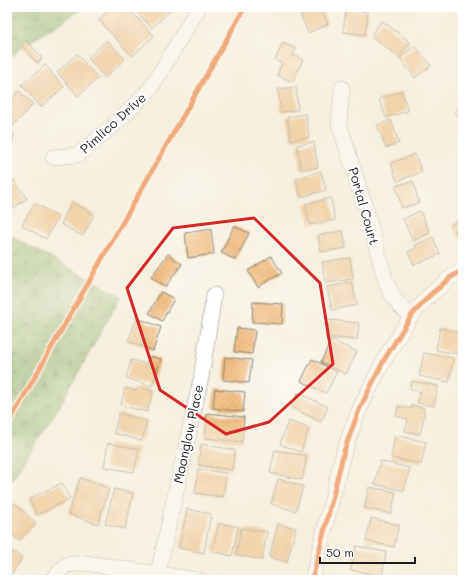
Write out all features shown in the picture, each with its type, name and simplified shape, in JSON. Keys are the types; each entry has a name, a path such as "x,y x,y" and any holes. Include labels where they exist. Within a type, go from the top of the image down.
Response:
{"street":[{"name":"Pimlico Drive","path":"53,157 78,155 122,118 151,88 199,7"},
{"name":"Portal Court","path":"342,88 339,124 367,213 386,282 392,295 411,316"},
{"path":"312,580 344,451 359,410 384,360 411,316 429,296 450,278 463,270"},
{"name":"Moonglow Place","path":"158,573 201,378 214,295"},
{"path":"52,580 66,565 86,563 198,580"}],"highlighted area":[{"path":"254,218 320,283 333,364 269,422 226,434 160,390 127,288 173,228"}],"green space":[{"path":"7,7 85,7 21,48 7,62"},
{"path":"7,233 121,296 59,407 7,488"}],"building":[{"path":"112,7 127,7 154,36 132,56 99,20"},
{"path":"132,7 170,7 172,9 152,28"},
{"path":"309,7 321,7 328,24 308,33 299,11"},
{"path":"346,9 368,12 365,35 343,32"},
{"path":"382,21 410,42 398,57 371,35"},
{"path":"26,40 42,58 37,63 21,45"},
{"path":"107,40 125,59 105,78 88,58"},
{"path":"283,43 296,49 293,55 303,59 293,82 277,75 282,63 275,60"},
{"path":"415,46 431,66 415,78 400,58"},
{"path":"77,54 98,78 78,96 57,72"},
{"path":"45,65 64,87 41,107 22,85"},
{"path":"296,87 298,110 281,112 278,89"},
{"path":"19,91 33,104 11,128 7,124 7,104"},
{"path":"402,91 408,111 386,118 379,99"},
{"path":"462,103 463,104 463,120 454,113"},
{"path":"306,114 309,137 291,140 287,117"},
{"path":"391,120 399,143 386,148 377,125"},
{"path":"7,132 14,133 9,168 7,167"},
{"path":"314,142 318,167 301,170 297,145"},
{"path":"415,154 422,172 397,181 391,163"},
{"path":"321,171 326,190 301,197 296,179"},
{"path":"14,180 27,199 7,212 7,185"},
{"path":"413,181 419,203 402,208 396,186"},
{"path":"331,198 335,220 310,225 305,204"},
{"path":"72,202 94,214 83,236 61,224"},
{"path":"35,203 58,217 46,239 22,225"},
{"path":"420,211 430,233 413,241 403,219"},
{"path":"463,217 463,238 460,239 451,225"},
{"path":"234,226 249,233 236,260 221,253"},
{"path":"211,229 214,254 188,258 185,233"},
{"path":"343,231 346,248 321,252 318,235"},
{"path":"433,237 440,254 414,265 408,252 416,248 415,245"},
{"path":"168,254 182,264 165,287 151,277"},
{"path":"271,256 282,273 258,287 248,271"},
{"path":"350,258 353,279 325,283 322,262"},
{"path":"352,282 357,305 332,310 327,287"},
{"path":"161,292 174,299 162,321 149,313"},
{"path":"253,302 283,304 282,324 252,322"},
{"path":"463,309 463,318 459,312"},
{"path":"137,318 161,327 153,351 128,341"},
{"path":"329,320 359,323 357,340 326,337"},
{"path":"237,328 255,330 252,354 234,352"},
{"path":"440,328 463,333 463,355 436,350"},
{"path":"331,340 357,352 346,374 321,362"},
{"path":"424,353 453,358 449,382 419,376"},
{"path":"150,356 161,359 152,386 126,378 131,360 146,364 147,360 149,361"},
{"path":"225,357 252,360 249,383 223,380"},
{"path":"312,359 337,372 326,393 301,381"},
{"path":"412,381 438,386 434,406 417,403 421,392 410,389"},
{"path":"138,387 153,391 147,412 121,405 125,388 136,391"},
{"path":"215,389 245,392 243,412 213,408"},
{"path":"298,393 328,407 321,422 291,407"},
{"path":"412,405 424,408 423,412 425,413 420,434 405,431 408,419 396,416 398,406 411,409"},
{"path":"119,413 147,421 142,441 114,433"},
{"path":"207,413 244,417 242,442 205,438"},
{"path":"288,421 309,428 301,452 280,444"},
{"path":"395,435 426,442 421,464 391,458"},
{"path":"108,443 139,449 134,472 104,467"},
{"path":"201,444 235,450 232,470 198,465"},
{"path":"275,450 307,456 302,480 270,473"},
{"path":"380,461 410,468 404,491 375,484"},
{"path":"198,469 226,473 223,497 195,493"},
{"path":"80,478 109,488 98,524 68,514"},
{"path":"278,479 303,486 296,511 271,504"},
{"path":"62,483 70,499 37,515 29,499"},
{"path":"369,487 396,492 391,514 364,508"},
{"path":"114,489 133,493 125,529 105,524"},
{"path":"15,503 36,523 19,541 7,529 7,512"},
{"path":"187,509 211,514 204,553 179,548"},
{"path":"371,518 399,525 394,547 366,541"},
{"path":"219,523 238,527 232,556 212,551"},
{"path":"278,524 296,528 287,562 269,557"},
{"path":"241,528 267,532 262,560 236,555"},
{"path":"356,546 386,552 382,576 351,570"},
{"path":"7,547 22,558 10,577 7,575"},
{"path":"360,576 375,579 375,580 359,580"}],"cycle path":[{"path":"7,426 245,7"},
{"path":"312,580 344,451 359,410 384,360 411,316 429,296 450,278 463,270"}]}
